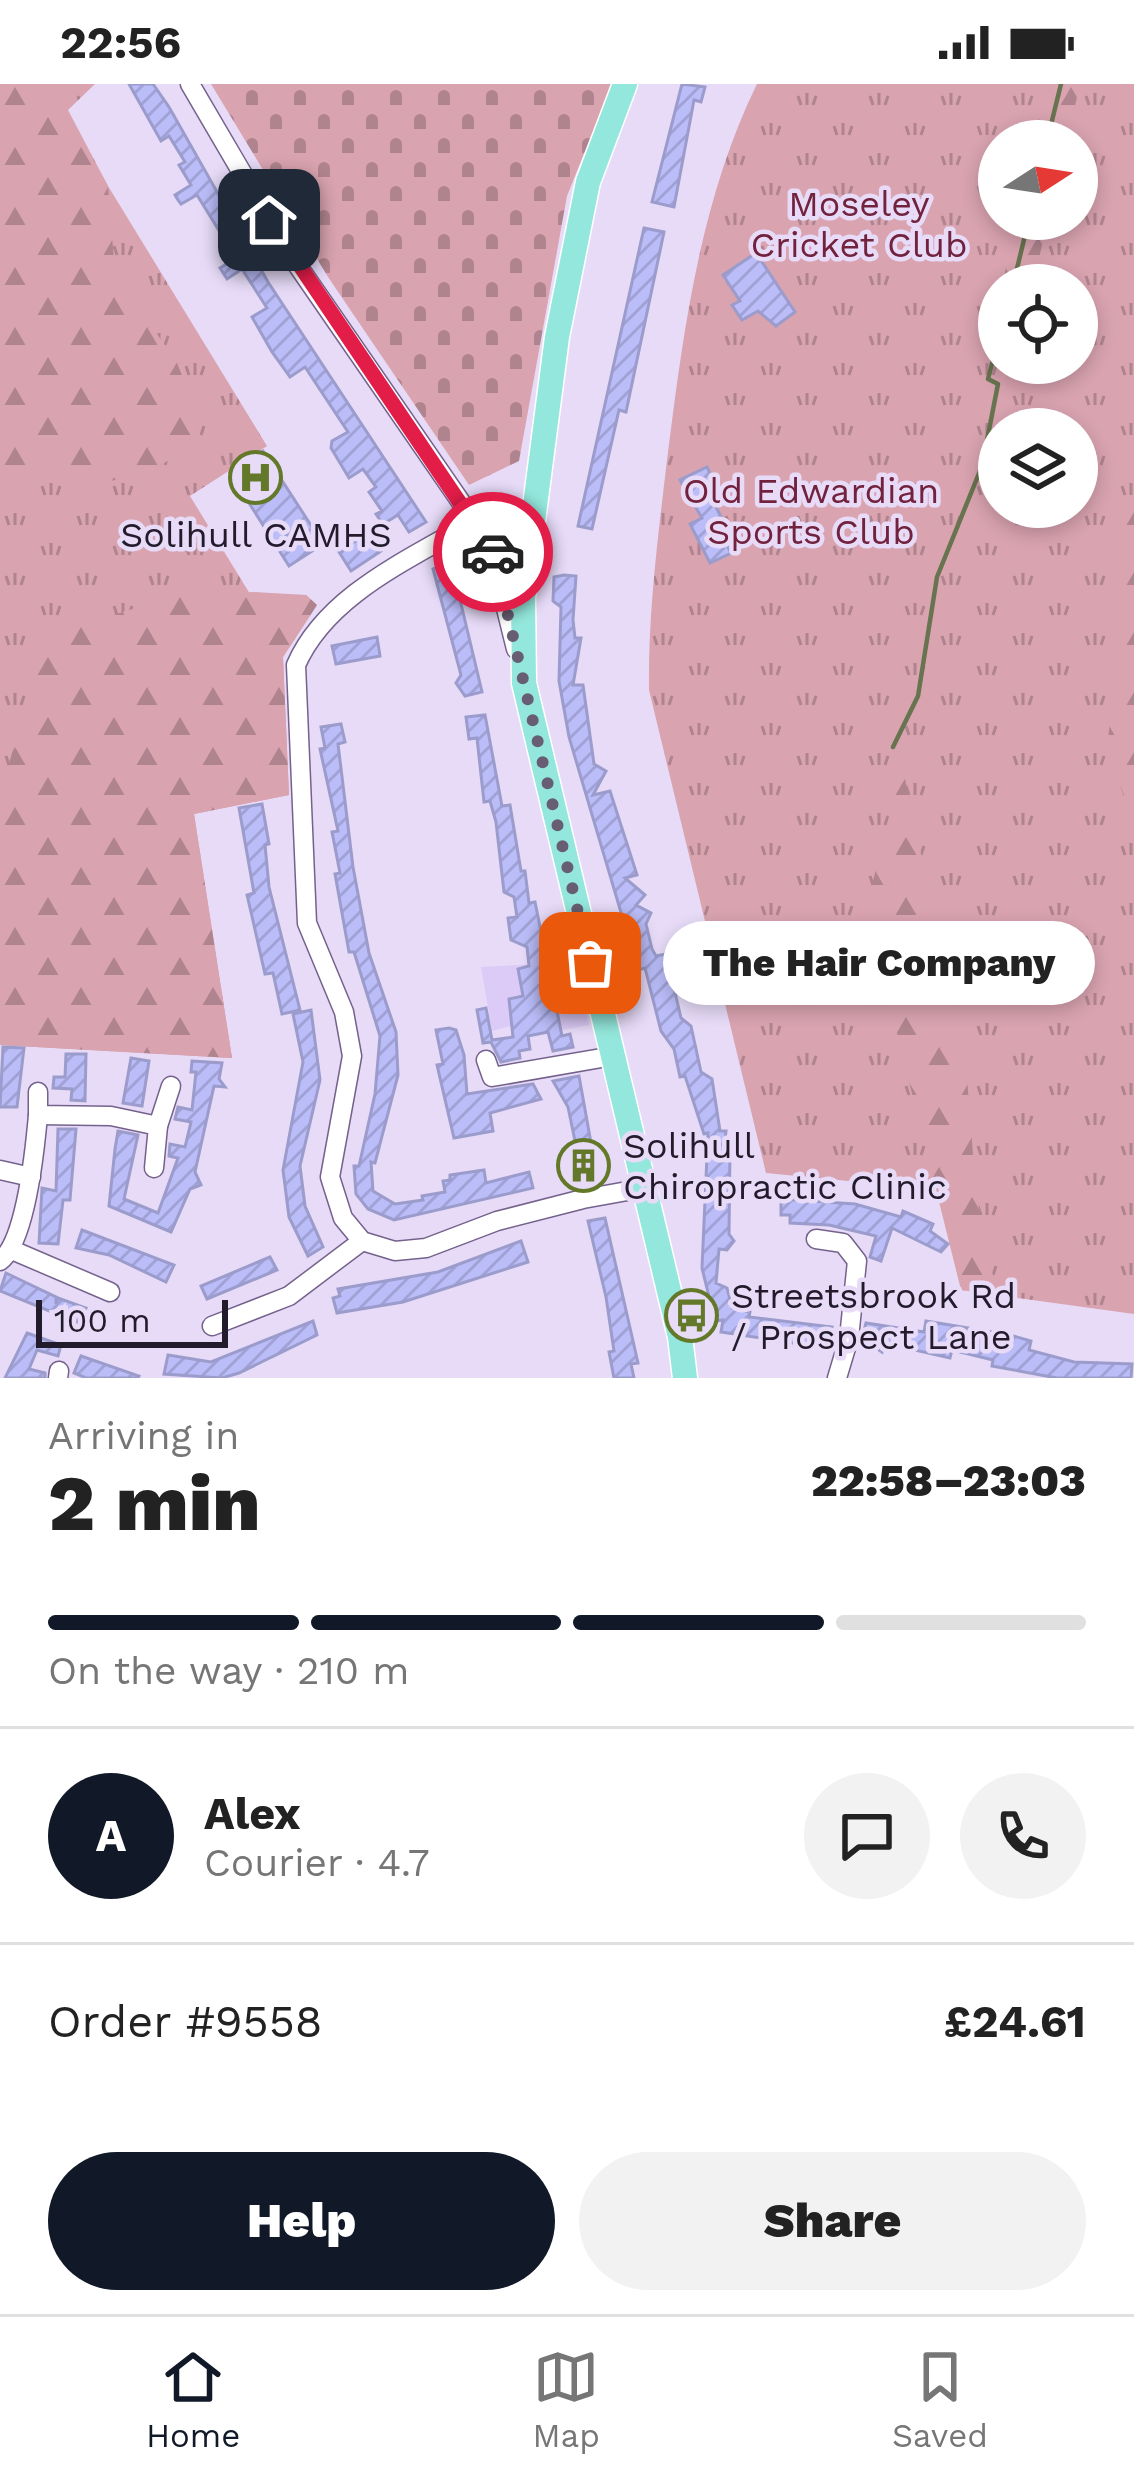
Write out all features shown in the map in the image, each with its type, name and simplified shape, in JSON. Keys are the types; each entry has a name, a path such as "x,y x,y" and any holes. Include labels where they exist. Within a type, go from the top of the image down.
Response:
{"main road":[{"path":"626,84 588,182 573,249 527,558 524,682 680,1337 685,1378"},
{"path":"680,1337 699,1378"}],"street":[{"path":"190,84 289,253 490,544 524,682"},
{"path":"473,521 368,585 307,641 296,665 307,923 344,1012 352,1056 331,1187 343,1218 362,1241 394,1251 426,1248 497,1221 644,1188"},
{"path":"490,544 527,558"},
{"path":"486,1075 613,1056"},
{"path":"154,1168 158,1126 171,1086"},
{"path":"38,1092 31,1177 6,1256 104,1282"},
{"path":"38,1115 111,1116 158,1126"},
{"path":"0,1170 31,1177"},
{"path":"816,1239 842,1243 856,1261 849,1338 837,1378"},
{"path":"212,1326 289,1296 362,1241"}],"shaded area":[{"path":"573,962 589,1025 526,1037 523,1023 492,1031 481,967"}],"green space":[{"path":"0,84 95,84 68,110 108,186 267,446 190,496 250,594 306,595 317,605 283,657 289,795 194,814 232,1058 0,1045"},
{"path":"0,84 51,84 108,186 115,273 177,363 196,410 199,446 141,474 89,486 77,477 0,471"},
{"path":"211,84 612,84 567,196 519,461 469,485 328,277"},
{"path":"757,84 1134,84 1134,1314 961,1290 962,1192 766,1173 649,690 654,575 680,364 697,268 721,174"},
{"path":"1047,84 1080,84 1072,120 1039,120"},
{"path":"1012,240 1043,240 1038,264 1007,264"},
{"path":"1134,498 1134,803 1128,805 1107,751 1115,668 1115,542"},
{"path":"252,592 306,595 317,605 283,657 289,795 194,814 232,1058 0,1045 0,768 8,767 46,636 171,597"},
{"path":"902,765 966,1065 976,1193 997,1295 961,1290 866,909"}],"building":[{"path":"129,84 153,84 169,107 268,282 426,522 409,532 398,515 383,524 376,514 382,511 369,492 376,487 363,469 349,478 331,448 332,441 348,432 305,367 290,377 272,352 252,317 267,308 242,269 227,279 220,268 236,258 197,195 181,204 178,200 175,195 191,185 179,165 185,162 169,136 161,141"},
{"path":"682,84 705,87 701,102 694,100 674,207 652,202"},
{"path":"644,228 664,232 626,412 619,410 592,529 578,526"},
{"path":"756,253 795,312 776,326 758,311 742,320 732,305 740,301 723,275"},
{"path":"263,451 323,544 289,566 230,473"},
{"path":"707,467 718,489 709,493 726,527 720,531 731,553 710,563 690,524 702,518 680,480"},
{"path":"369,532 381,551 351,571 339,552"},
{"path":"451,562 482,692 465,696 456,683 461,675 433,569"},
{"path":"576,576 573,620 575,638 581,638 573,685 583,685 594,764 606,771 593,795 610,791 637,875 625,878 645,895 636,905 651,913 646,924 652,949 656,956 666,954 681,1018 691,1026 701,1072 712,1079 720,1131 726,1131 724,1148 730,1148 729,1234 734,1241 727,1250 719,1249 716,1283 727,1288 732,1308 750,1312 749,1317 832,1327 826,1348 721,1332 723,1320 715,1321 702,1268 708,1133 704,1134 685,1076 680,1077 674,1049 661,1031 645,968 638,970 569,737 559,681 561,607 553,601 554,577"},
{"path":"377,637 380,656 336,664 332,646"},
{"path":"485,715 502,806 510,805 529,903 535,902 562,1036 570,1034 573,1047 553,1051 548,1032 528,1036 530,1049 519,1051 520,1058 501,1062 491,1042 483,1043 477,1010 486,1008 492,1040 513,1037 509,999 523,996 518,969 529,966 527,947 511,940 508,918 517,917 514,897 504,892 496,822 490,801 484,802 477,738 469,739 466,717"},
{"path":"341,724 345,742 338,744 353,867 369,953 396,1032 398,1075 375,1163 371,1162 373,1191 395,1204 423,1200 422,1196 445,1192 443,1181 450,1180 450,1175 484,1170 486,1183 529,1172 533,1188 394,1220 368,1209 356,1194 354,1166 359,1166 375,1094 380,1036 354,952 349,952 335,874 340,873 332,832 338,831 320,749 325,748 321,727"},
{"path":"262,804 269,844 265,845 269,887 300,1010 282,1014 273,973 265,974 247,895 254,893 239,808"},
{"path":"311,1010 320,1080 300,1166 305,1206 323,1247 308,1256 289,1217 283,1170 303,1062 293,1014"},
{"path":"436,1030 456,1030 464,1055 467,1094 533,1084 541,1099 490,1113 493,1131 454,1138 437,1065 443,1064"},
{"path":"3,1047 24,1048 17,1107 0,1107"},
{"path":"66,1054 86,1054 85,1101 71,1100 72,1089 53,1088 54,1077 65,1077"},
{"path":"131,1058 149,1061 142,1106 123,1103"},
{"path":"192,1061 222,1063 219,1079 225,1087 214,1086 195,1172 201,1185 190,1189 171,1232 109,1206 115,1149 118,1131 138,1135 124,1199 158,1213 178,1158 169,1156 170,1144 185,1147 191,1122 175,1119 178,1107 192,1110 196,1072 191,1072"},
{"path":"579,1076 596,1176 569,1181 563,1149 575,1141 568,1107 553,1081"},
{"path":"58,1129 76,1129 70,1200 63,1200 58,1244 39,1243 42,1188 56,1191"},
{"path":"781,1199 855,1204 901,1217 903,1211 933,1224 930,1231 948,1244 941,1252 892,1228 881,1261 870,1257 876,1236 829,1225 790,1223 790,1215 781,1215"},
{"path":"605,1218 638,1363 631,1364 634,1378 614,1378 609,1352 614,1351 606,1297 588,1221"},
{"path":"82,1230 174,1265 166,1282 109,1255 76,1248"},
{"path":"521,1241 528,1262 403,1302 337,1313 333,1298 340,1296 338,1289 438,1272"},
{"path":"270,1257 277,1270 207,1299 201,1286"},
{"path":"6,1273 56,1297 56,1304 58,1298 86,1308 79,1323 0,1291"},
{"path":"313,1321 317,1335 239,1373 222,1378 164,1374 168,1355 211,1362"},
{"path":"926,1321 1010,1335 1031,1341 1029,1350 1074,1362 1132,1364 1131,1378 1057,1378 992,1366 993,1360 952,1350 950,1358 884,1343 882,1352 862,1339 866,1323 924,1332"},
{"path":"27,1333 61,1345 58,1356 37,1350 29,1369 45,1373 45,1378 5,1378"},
{"path":"81,1356 139,1376 86,1378 74,1373"}],"waterway":[{"path":"1052,120 1061,84"},
{"path":"1018,264 1024,240"},
{"path":"893,747 918,696 937,577 982,466 998,384"}],"way so far":[{"path":"493,552 590,963"}],"place":[{"name":"Solihull CAMHS","path":"256,478"},
{"name":"The Hair Company","path":"590,963"},
{"name":"Solihull Chiropractic Clinic","path":"584,1166"},
{"name":"Streetsbrook Rd / Prospect Lane","path":"692,1316"}],"route":[{"path":"269,220 493,552"}],"park label":[{"name":"Moseley Cricket Club","path":"859,224"},
{"name":"Old Edwardian Sports Club","path":"811,510"}]}
